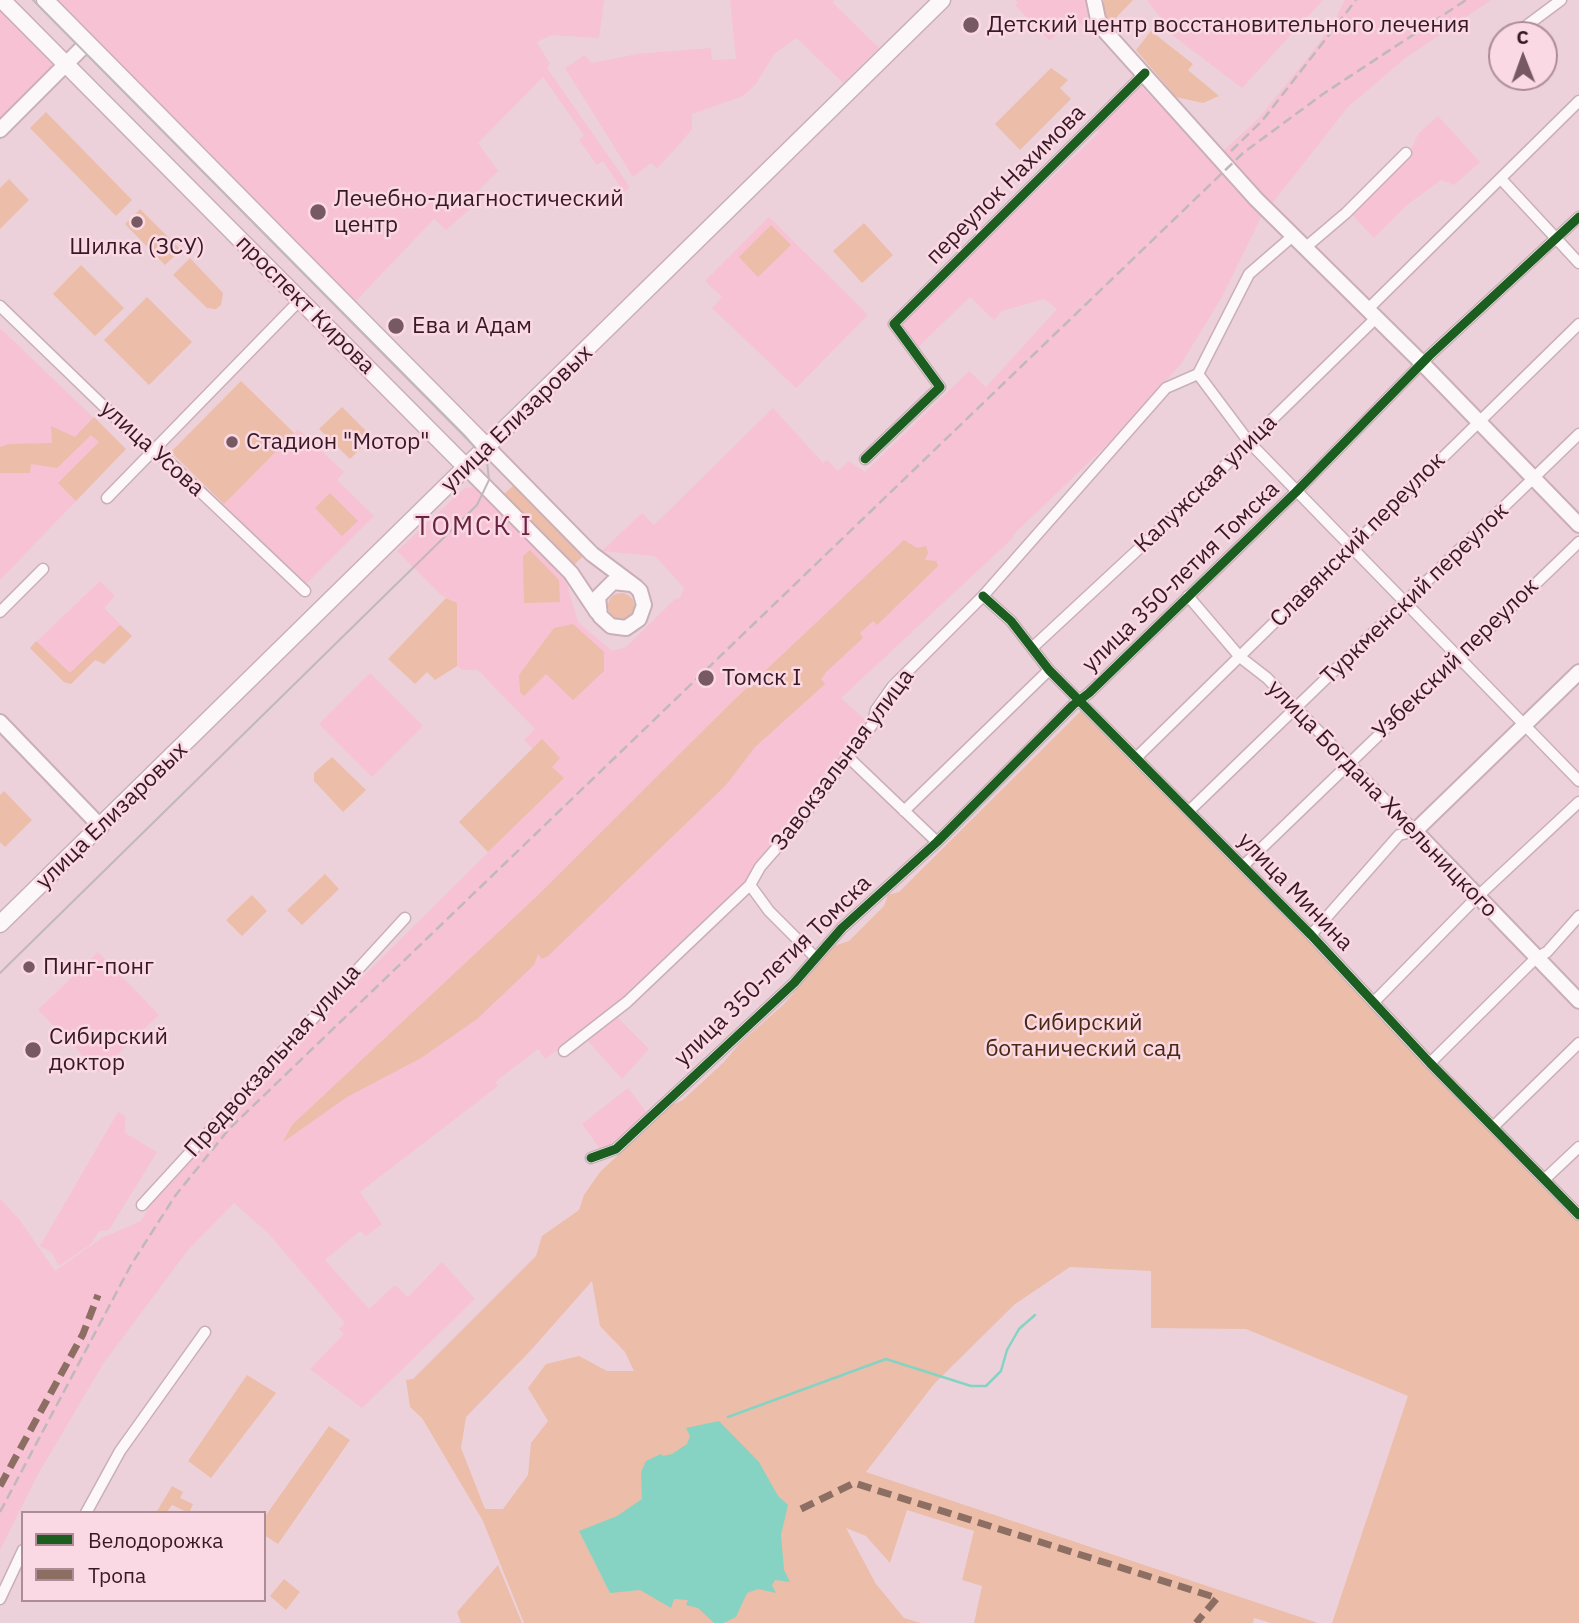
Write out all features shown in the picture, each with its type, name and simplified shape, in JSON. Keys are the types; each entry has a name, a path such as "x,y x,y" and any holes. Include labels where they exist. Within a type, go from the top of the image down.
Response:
{"main road":[{"name":"проспект Кирова","path":"2,0 467,468"},
{"name":"проспект Кирова","path":"45,0 488,448"},
{"name":"улица Елизаровых","path":"0,924 942,0"},
{"path":"201,200 210,186 222,181"},
{"path":"233,233 248,224 254,213"}],"street":[{"path":"1094,0 1098,19 1104,30 1210,149 1579,525"},
{"path":"1533,21 1561,0"},
{"path":"0,130 86,44"},
{"name":"переулок Нахимова","path":"865,459 940,387 894,324 1144,73"},
{"name":"Калужская улица","path":"1033,647 1249,442 1579,101"},
{"path":"1306,247 1346,213 1406,153"},
{"path":"1501,179 1579,263"},
{"name":"улица 350-летия Томска","path":"590,1158 616,1149 794,983 842,928 937,842 1296,492 1422,363 1579,217"},
{"path":"1293,235 1249,274 1198,374 1249,442 1457,659 1579,781"},
{"path":"107,498 300,300"},
{"name":"улица Усова","path":"0,306 151,452 165,458 305,591"},
{"name":"Славянский переулок","path":"1137,757 1579,324"},
{"name":"Завокзальная улица","path":"564,1051 627,1002 750,885 760,867 795,827 872,725 876,710 892,686 983,596 1166,388 1198,374"},
{"name":"Туркменский переулок","path":"1189,811 1535,480 1579,434"},
{"name":"проспект Кирова","path":"488,448 592,554 631,584"},
{"name":"проспект Кирова","path":"467,468 570,573 600,616"},
{"name":"Узбекский переулок","path":"1243,866 1348,761 1579,542"},
{"path":"0,612 43,569"},
{"path":"618,581 631,584 640,591 644,601 639,619 630,626 618,628 607,624 600,616 597,604 604,589 618,581"},
{"name":"улица Минина","path":"983,596 1011,621 1049,670 1311,935 1430,1063 1546,1178 1579,1215"},
{"name":"улица Богдана Хмельницкого","path":"1188,596 1240,657 1267,678 1476,898 1579,1001"},
{"path":"904,811 1049,670"},
{"path":"1311,935 1399,835 1415,831 1579,672"},
{"path":"0,722 101,827"},
{"path":"847,756 937,842"},
{"path":"1374,1002 1476,898 1579,802"},
{"path":"750,885 769,911 816,958"},
{"path":"1430,1063 1536,958 1547,952 1579,916"},
{"name":"Предвокзальная улица","path":"142,1205 405,918"},
{"path":"1494,1126 1579,1043"},
{"path":"1546,1178 1579,1147"},
{"path":"87,1511 120,1451 205,1332"},
{"path":"0,1599 21,1554"}],"shaded area":[{"path":"52,0 604,0 599,38 551,35 537,42 550,64 547,68 630,187 624,192 603,161 597,165 579,140 584,135 543,77 478,143 498,171 471,198 468,196 462,202 469,210 446,230 434,219 353,304"},
{"path":"730,0 834,0 833,3 879,48 843,83 797,38 775,53 755,85 743,96 692,114 692,129 679,145 657,168 651,163 633,177 565,68 585,55 591,63 638,54 711,48 712,60 736,59"},
{"path":"1015,0 1086,0 1093,22 1083,27 1073,16 1050,41 1015,5 1018,3"},
{"path":"1147,0 1323,0 1242,88 1159,25 1162,20"},
{"path":"1345,0 1491,0 1404,59 1347,108 1271,205 1223,151 1258,119 1309,56 1332,25"},
{"path":"0,7 57,63 0,121"},
{"path":"1141,86 1263,213 1222,297 1181,364 1112,440 1013,535 1014,537 841,698 870,724 748,883 627,999 545,1059 538,1049 495,1082 498,1086 360,1192 382,1224 366,1236 360,1231 325,1260 369,1309 395,1285 408,1297 442,1262 475,1299 362,1408 310,1369 344,1334 339,1329 345,1323 268,1233 234,1203 188,1250 103,1364 37,1476 0,1550 0,1199 19,1219 55,1271 102,1238 141,1221 157,1194 283,1056 563,778 524,740 535,729 478,670 463,670 457,666 457,603 441,595 397,551 465,488 475,487 564,574 578,622 612,651 626,647 675,599 680,598 684,588 655,556 602,551 642,513 654,525 773,408 823,463 827,460 838,471 849,461 865,472 969,371 986,387 1057,309 1044,299 1002,311 994,320 970,297 917,348 901,325 962,262 1099,133 1095,129"},
{"path":"1438,116 1480,162 1454,185 1441,180 1407,205 1374,238 1350,213 1409,155 1418,134"},
{"path":"769,217 868,315 796,388 712,308 722,297 705,281"},
{"path":"0,328 126,449 0,580"},
{"path":"241,381 294,433 298,429 344,472 337,480 374,516 305,585 171,452"},
{"path":"100,581 115,596 104,608 132,636 104,664 95,660 71,684 64,682 30,648"},
{"path":"370,673 423,726 372,777 319,724"},
{"path":"98,952 159,1015 99,1072 38,1010"},
{"path":"616,1016 649,1049 622,1079 586,1039"},
{"path":"628,1088 648,1114 603,1153 582,1124"},
{"path":"118,1112 125,1116 125,1133 157,1152 109,1230 99,1231 90,1245 59,1266 51,1252 40,1246"},
{"path":"719,1421 759,1462 778,1496 788,1505 781,1535 784,1570 790,1582 775,1580 772,1585 776,1593 758,1589 747,1593 736,1617 724,1623 714,1623 698,1608 686,1605 688,1600 674,1599 671,1608 640,1590 610,1593 579,1531 617,1516 642,1499 641,1472 646,1461 661,1454 672,1454 687,1444 690,1436 686,1428"}],"green space":[{"path":"1104,0 1133,0 1111,23 1103,12"},
{"path":"1151,31 1193,64 1188,70 1219,96 1203,103 1176,97 1136,50"},
{"path":"1051,68 1068,80 1060,88 1071,99 1020,150 995,124"},
{"path":"46,112 132,200 116,216 30,128"},
{"path":"9,179 29,200 0,229 0,188"},
{"path":"140,209 181,250 165,265 125,224"},
{"path":"864,223 893,255 862,283 833,251"},
{"path":"771,225 791,245 758,277 739,257"},
{"path":"190,258 223,293 221,305 216,309 207,308 173,275"},
{"path":"81,265 124,308 95,336 53,294"},
{"path":"147,297 192,342 149,385 104,340"},
{"name":"Стадион \"Мотор\"","path":"241,381 294,433 224,504 171,452"},
{"path":"342,407 372,437 350,459 319,429"},
{"path":"94,417 126,449 76,501 58,483 99,442 91,435 57,468 31,464 30,473 0,473 0,447 9,444 52,443 51,426 75,437"},
{"path":"515,484 585,554 573,566 503,495"},
{"path":"330,493 358,521 342,536 315,508"},
{"path":"904,540 917,548 926,546 928,553 925,560 936,561 938,566 877,625 873,621 860,633 863,638 821,679 825,684 755,747 726,785 548,956 542,959 538,954 534,965 477,1019 421,1058 347,1097 283,1142 292,1125 534,899 731,703"},
{"path":"530,550 559,580 560,602 524,603 523,556"},
{"path":"621,593 630,597 634,606 630,615 621,619 612,615 608,606 612,597"},
{"path":"446,598 457,603 457,666 435,680 427,672 415,684 388,659"},
{"path":"573,624 604,652 604,671 573,700 546,674 524,696 520,692 519,675 554,628"},
{"path":"120,625 132,636 104,664 95,660 71,684 64,682 30,648 36,641 70,673"},
{"name":"Сибирский ботанический сад","path":"1084,708 1579,1218 1579,1623 1332,1623 1408,1396 1246,1329 1151,1328 1151,1271 1070,1267 1015,1304 934,1384 866,1472 1318,1623 1271,1623 1254,1618 1253,1623 974,1623 982,1586 962,1580 974,1531 907,1510 890,1563 866,1536 846,1528 876,1584 904,1618 921,1623 524,1623 483,1521 422,1418 410,1407 406,1380 413,1379 536,1256 542,1236 579,1210 584,1195 600,1172 670,1106 683,1100 724,1062 740,1043 784,1004 834,946 849,941 884,906 888,895 899,892","holes":["592,1281 600,1326 625,1352 634,1371 607,1371 579,1356 546,1364 528,1388 548,1421 531,1443 528,1475 503,1509 485,1509 461,1448 466,1417 532,1349"]},
{"path":"542,739 560,758 552,767 564,778 488,852 459,822"},
{"path":"332,757 366,790 343,812 314,781 314,773"},
{"path":"4,791 32,820 5,847 0,842 0,795"},
{"path":"325,874 339,889 302,925 287,910"},
{"path":"252,895 267,911 242,936 226,920"},
{"path":"247,1375 276,1393 211,1478 188,1461"},
{"path":"329,1426 350,1440 278,1544 266,1536 266,1515"},
{"path":"172,1486 183,1492 180,1498 193,1504 190,1511 172,1505 168,1511 157,1511"},
{"path":"498,1565 522,1623 461,1623 457,1612"},
{"path":"284,1579 300,1592 286,1610 270,1596"}],"waterway":[{"path":"728,1417 886,1359 971,1386 986,1386 1001,1371 1007,1350 1019,1329 1035,1315"}],"tram line":[{"path":"0,973 477,505 489,480 487,461 464,435 33,0"}],"railway":[{"path":"1231,151 1262,121 1356,0"},
{"path":"0,1512 131,1265 175,1196 229,1129 1243,153 1323,94 1466,0"}],"marked path":[{"path":"0,1486 83,1334 98,1295"},
{"path":"801,1509 854,1483 1217,1598 1196,1623"}],"cycle path":[{"path":"865,459 940,387 894,324 1145,73"},
{"path":"591,1158 616,1149 794,983 842,928 937,842 1073,705 1089,693 1296,492 1429,356 1579,217"},
{"path":"983,596 1011,621 1049,670 1311,935 1430,1063 1579,1215"}],"place":[{"name":"Детский центр восстановительного лечения","path":"971,25"},
{"name":"Лечебно-диагностический центр","path":"318,212"},
{"name":"Шилка (ЗСУ)","path":"137,222"},
{"name":"Ева и Адам","path":"396,326"},
{"name":"Стадион \"Мотор\"","path":"232,442"},
{"name":"Томск I","path":"706,678"},
{"name":"Пинг-понг","path":"29,967"},
{"name":"Сибирский доктор","path":"33,1050"}],"district":[{"name":"ТОМСК I","path":"474,527"}]}
